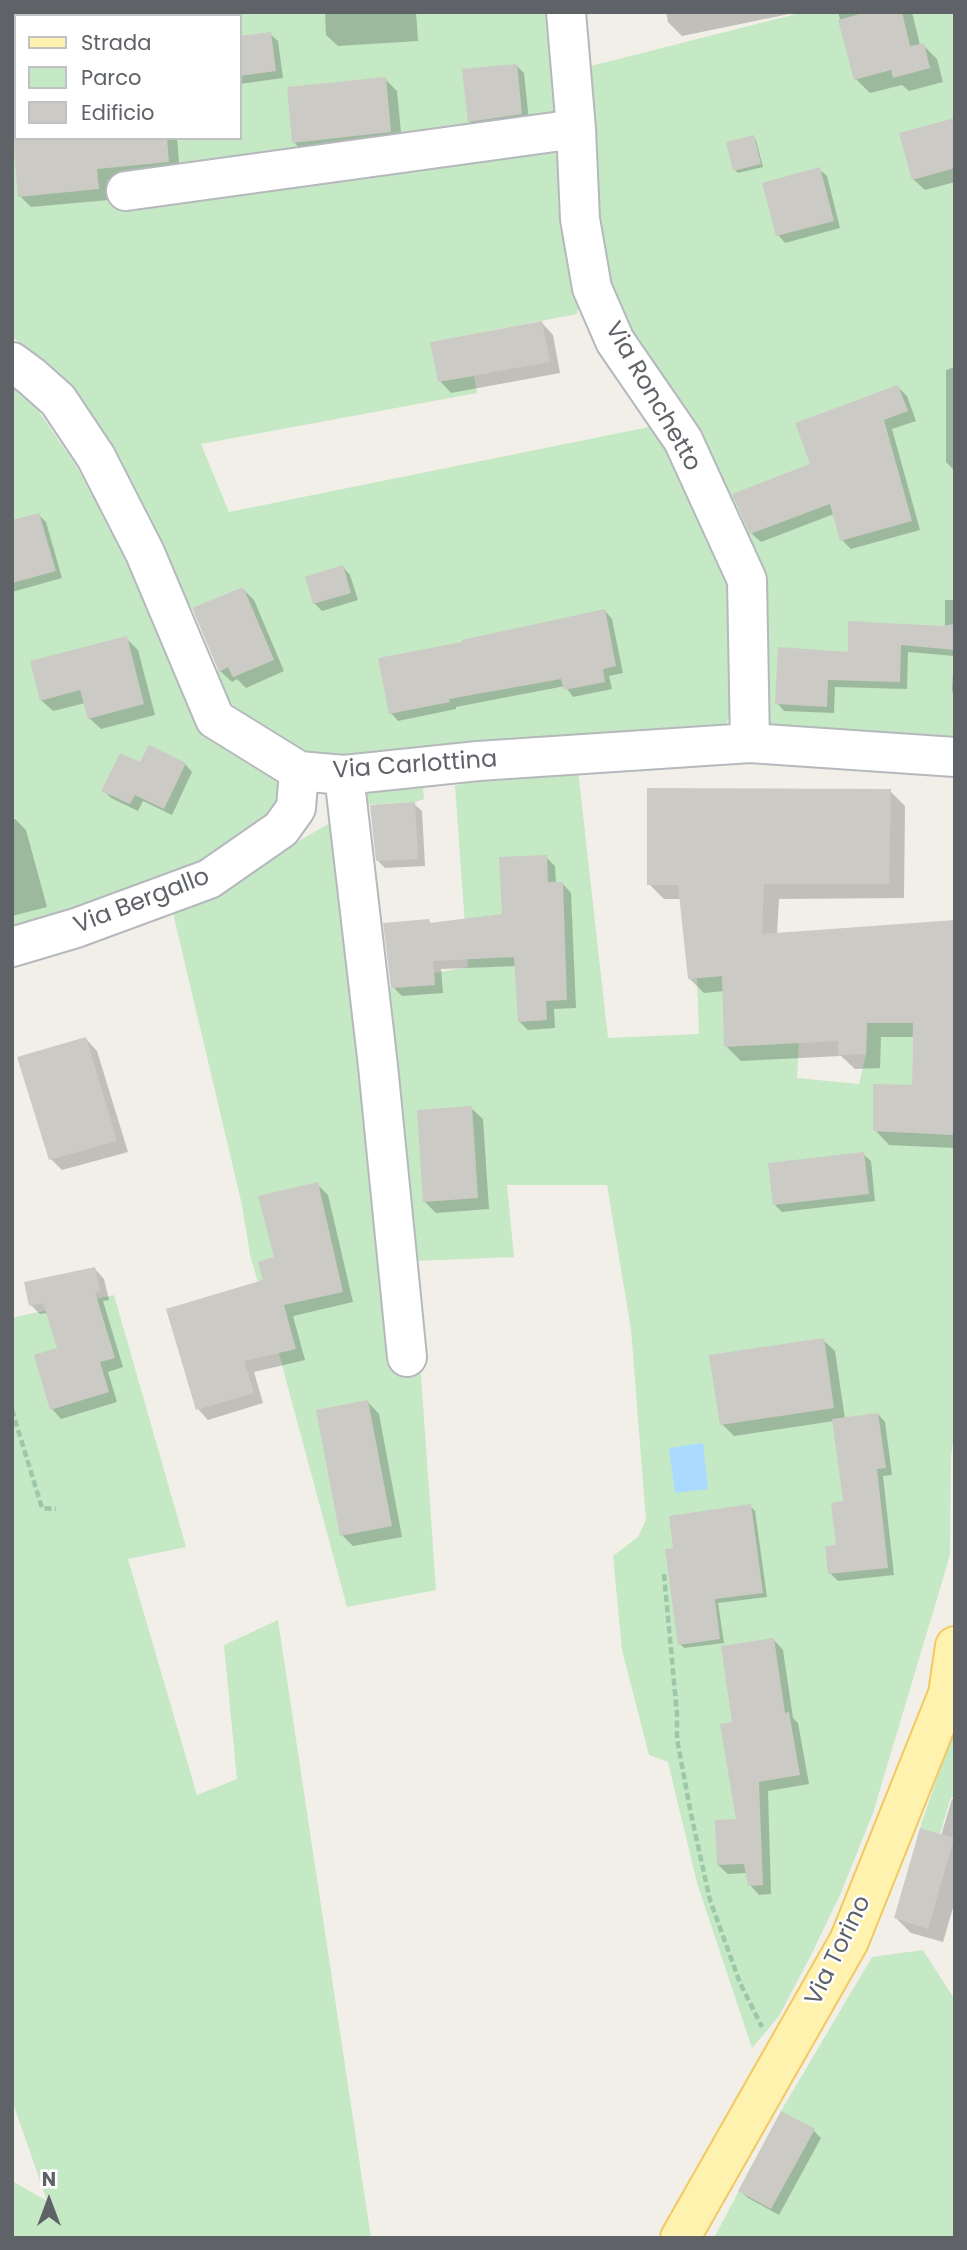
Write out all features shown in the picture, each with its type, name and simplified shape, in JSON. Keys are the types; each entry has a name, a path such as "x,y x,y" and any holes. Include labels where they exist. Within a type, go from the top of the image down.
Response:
{"main road":[{"name":"Via Torino","path":"680,2238 849,1941 948,1694 955,1646"}],"street":[{"name":"Via Ronchetto","path":"566,12 580,219 592,288 615,341 682,440 747,580 750,743"},
{"path":"126,191 576,129"},
{"name":"Via Carlottina","path":"12,362 58,400 96,457 145,553 215,719 299,771 344,775 478,761 750,743"},
{"path":"750,743 954,758"},
{"name":"Via Bergallo","path":"12,947 76,928 209,879 281,829 296,808 299,771"},
{"path":"344,775 378,1066 407,1357"}],"path":[{"path":"12,1410 43,1508 56,1509"},
{"path":"664,1574 677,1739 710,1900 740,1983 781,2061"}],"green space":[{"path":"12,12 553,12 563,147 580,299 577,314 431,342 438,382 474,376 477,393 201,444 229,512 649,427 681,460 728,572 736,704 726,724 372,758 299,751 265,741 210,675 228,667 233,677 274,660 243,587 183,612 41,363 12,336"},
{"path":"804,12 955,12 955,738 761,726 767,580 745,536 623,326 603,275 587,125 591,66"},
{"path":"12,383 29,397 75,464 120,539 210,721 280,785 275,818 210,870 12,936"},
{"path":"578,770 608,1038 699,1034 697,978 722,976 799,1043 797,1078 859,1084 866,1054 867,1023 913,1023 912,1085 873,1085 873,1131 955,1135 955,1424 951,1457 950,1555 873,1813 840,1895 811,1955 779,2016 752,2048 697,1883 668,1762 649,1755 622,1650 613,1556 638,1537 646,1520 631,1329 607,1185 507,1185 514,1257 413,1261 436,1590 347,1607 250,1255 242,1205 173,913 337,819 379,989 435,985 434,973 468,967 455,786 505,773"},
{"path":"423,788 424,799 415,802 362,805 368,792"},
{"path":"114,1295 186,1547 128,1559 197,1795 237,1779 224,1645 278,1620 371,2238 12,2238 12,2181 47,2201 12,2100 12,1318"},
{"path":"955,1725 955,1798 951,1797 940,1834 920,1828"},
{"path":"923,1950 955,2000 955,2238 714,2238 781,2111 872,1957"}],"water":[{"path":"703,1443 708,1489 675,1493 669,1448"}],"building":[{"path":"867,12 902,12 910,46 924,43 930,68 893,78 891,70 854,80 838,20"},
{"path":"271,32 276,71 242,76 242,36"},
{"path":"517,64 522,114 468,122 462,69"},
{"path":"386,77 391,132 292,143 287,87"},
{"path":"955,118 955,168 912,180 899,133"},
{"path":"754,135 761,164 733,171 726,142"},
{"path":"13,138 167,140 169,162 97,169 99,189 18,197"},
{"path":"820,167 834,221 776,236 762,183"},
{"path":"542,321 550,362 438,382 430,342"},
{"path":"898,385 908,411 884,420 912,521 840,541 830,504 750,534 732,494 810,464 795,423"},
{"path":"39,513 56,571 12,583 12,520"},
{"path":"343,565 351,593 313,604 305,577"},
{"path":"243,587 274,660 233,677 228,667 219,672 192,608"},
{"path":"605,609 616,666 603,669 605,682 564,690 561,679 449,699 450,702 389,714 378,658"},
{"path":"848,621 941,626 955,624 955,650 901,645 900,682 828,680 827,707 775,704 778,647 848,652"},
{"path":"127,636 144,704 88,719 80,690 40,701 30,661"},
{"path":"149,745 186,763 164,809 135,795 130,804 101,791 120,753 140,762"},
{"path":"647,788 891,789 889,884 764,884 762,934 955,920 955,1135 873,1131 873,1084 912,1085 913,1023 867,1023 866,1054 838,1055 838,1041 724,1047 722,976 688,979 678,885 647,885"},
{"path":"415,802 418,859 376,861 370,805"},
{"path":"547,855 548,882 563,882 567,1000 546,1001 547,1020 518,1022 514,957 433,961 435,985 391,988 383,923 429,919 430,923 502,914 499,857"},
{"path":"86,1037 117,1141 49,1160 17,1057"},
{"path":"472,1106 478,1198 423,1202 417,1110"},
{"path":"864,1152 869,1194 773,1205 768,1163"},
{"path":"318,1182 343,1292 284,1305 296,1349 244,1361 254,1393 196,1410 166,1309 263,1280 258,1262 274,1257 258,1196"},
{"path":"95,1267 100,1291 95,1292 115,1358 100,1362 109,1392 50,1410 34,1355 57,1348 43,1303 29,1306 24,1282"},
{"path":"824,1338 834,1408 720,1425 709,1355"},
{"path":"368,1400 392,1526 340,1536 316,1410"},
{"path":"878,1413 886,1468 877,1469 888,1568 828,1574 825,1546 836,1545 831,1503 843,1501 832,1419"},
{"path":"751,1504 763,1593 715,1599 720,1639 678,1645 665,1549 673,1548 669,1516"},
{"path":"774,1638 785,1713 789,1712 800,1775 759,1782 763,1885 748,1886 744,1864 717,1865 715,1820 736,1819 720,1724 732,1722 721,1646"},
{"path":"920,1828 954,1838 928,1929 894,1918"},
{"path":"781,2111 815,2129 771,2209 738,2191"}]}
